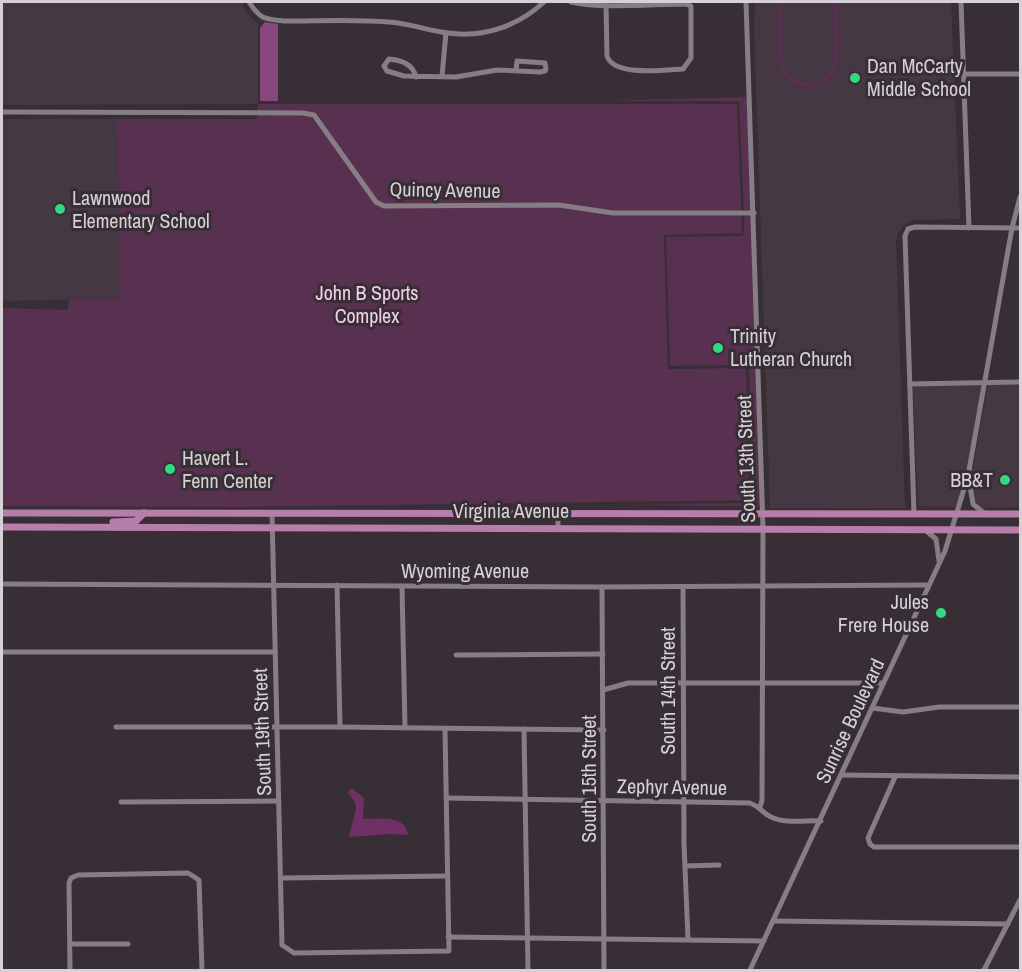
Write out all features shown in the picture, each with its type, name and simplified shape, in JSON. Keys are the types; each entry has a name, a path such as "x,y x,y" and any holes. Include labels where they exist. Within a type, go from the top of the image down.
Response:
{"main road":[{"name":"Virginia Avenue","path":"2,513 1020,514"},
{"path":"63,526 136,520 144,513"},
{"name":"Virginia Avenue","path":"2,527 1020,530"}],"street":[{"path":"249,2 259,16 267,19 390,22 466,35 511,26 529,16 544,2"},
{"path":"571,2 686,4 691,6 691,58 687,64 683,69 657,70 621,69 613,66 607,56 606,4"},
{"name":"South 13th Street","path":"746,2 763,528 762,800 759,807"},
{"path":"961,2 969,228"},
{"path":"441,76 446,33"},
{"path":"417,77 411,66 398,60 386,60 384,66 387,70 404,76 417,77 456,77 483,72 540,72 545,71 546,66 540,61 517,61 516,71"},
{"path":"964,74 1020,74"},
{"name":"Quincy Avenue","path":"2,112 303,113 314,115 376,202 384,206 559,205 613,213 754,213"},
{"name":"Sunrise Boulevard","path":"750,970 821,821 953,530 968,476 1012,228 1020,197"},
{"path":"914,514 905,236 908,229 915,228 1020,228"},
{"path":"910,384 1020,382"},
{"path":"968,476 973,504 985,514"},
{"name":"South 19th Street","path":"272,513 282,945 294,953 449,951 448,937"},
{"path":"558,514 558,528"},
{"path":"924,530 936,539 939,564"},
{"name":"Wyoming Avenue","path":"2,584 602,587 929,585"},
{"path":"337,585 340,727"},
{"path":"402,585 405,728"},
{"name":"South 14th Street","path":"683,586 683,802 688,939"},
{"name":"South 15th Street","path":"602,587 604,970"},
{"path":"2,652 275,652"},
{"path":"456,655 603,654"},
{"path":"603,690 628,683 883,683"},
{"path":"872,708 903,712 939,706 1020,707"},
{"path":"116,727 277,726 604,730"},
{"path":"445,729 448,937 764,941"},
{"path":"524,729 528,970"},
{"path":"841,775 1020,777"},
{"path":"895,777 868,838 870,844 874,846 1020,847"},
{"name":"Zephyr Avenue","path":"446,798 750,803 778,820 821,821"},
{"path":"121,802 279,801"},
{"path":"685,866 718,865"},
{"path":"70,970 69,883 71,878 78,875 177,873 194,875 199,880 202,970"},
{"path":"281,878 447,876"},
{"path":"984,970 1020,902"},
{"path":"773,921 1008,924"},
{"path":"70,944 128,944"}],"shaded area":[{"path":"2,2 242,2 245,11 258,24 258,104 2,105"},
{"path":"755,2 951,2 960,219 914,220 904,225 896,241 905,508 770,508"},
{"path":"265,22 278,24 278,101 260,101 260,28"},
{"name":"Lawnwood Elementary School","path":"2,119 117,119 120,299 2,301"},
{"path":"983,385 966,476 956,507 918,506 913,386"},
{"path":"988,385 1020,385 1020,507 980,508 973,497 971,476"},
{"path":"352,789 364,798 363,819 397,821 406,828 408,835 349,837 356,807 348,793"}],"green space":[{"path":"777,2 781,2 785,67 794,78 807,83 819,81 828,75 832,65 835,39 832,2 837,2 838,57 835,70 829,80 819,86 804,87 796,84 782,71 778,52"},
{"path":"747,97 751,210 744,210 739,101 602,101"},
{"name":"John B Sports Complex","path":"258,104 737,104 742,233 664,235 668,369 746,368 749,500 236,507 2,506 2,308 68,310 69,300 120,299 117,119 257,119"},
{"path":"744,216 752,216 760,506 620,505 749,503 752,501 749,367 746,365 670,366 666,237 743,236"}],"place":[{"name":"Dan McCarty Middle School","path":"855,78"},
{"name":"Lawnwood Elementary School","path":"60,209"},
{"name":"Trinity Lutheran Church","path":"718,348"},
{"name":"Havert L. Fenn Center","path":"170,469"},
{"name":"BB&T","path":"1005,480"},
{"name":"Jules Frere House","path":"941,613"}]}
